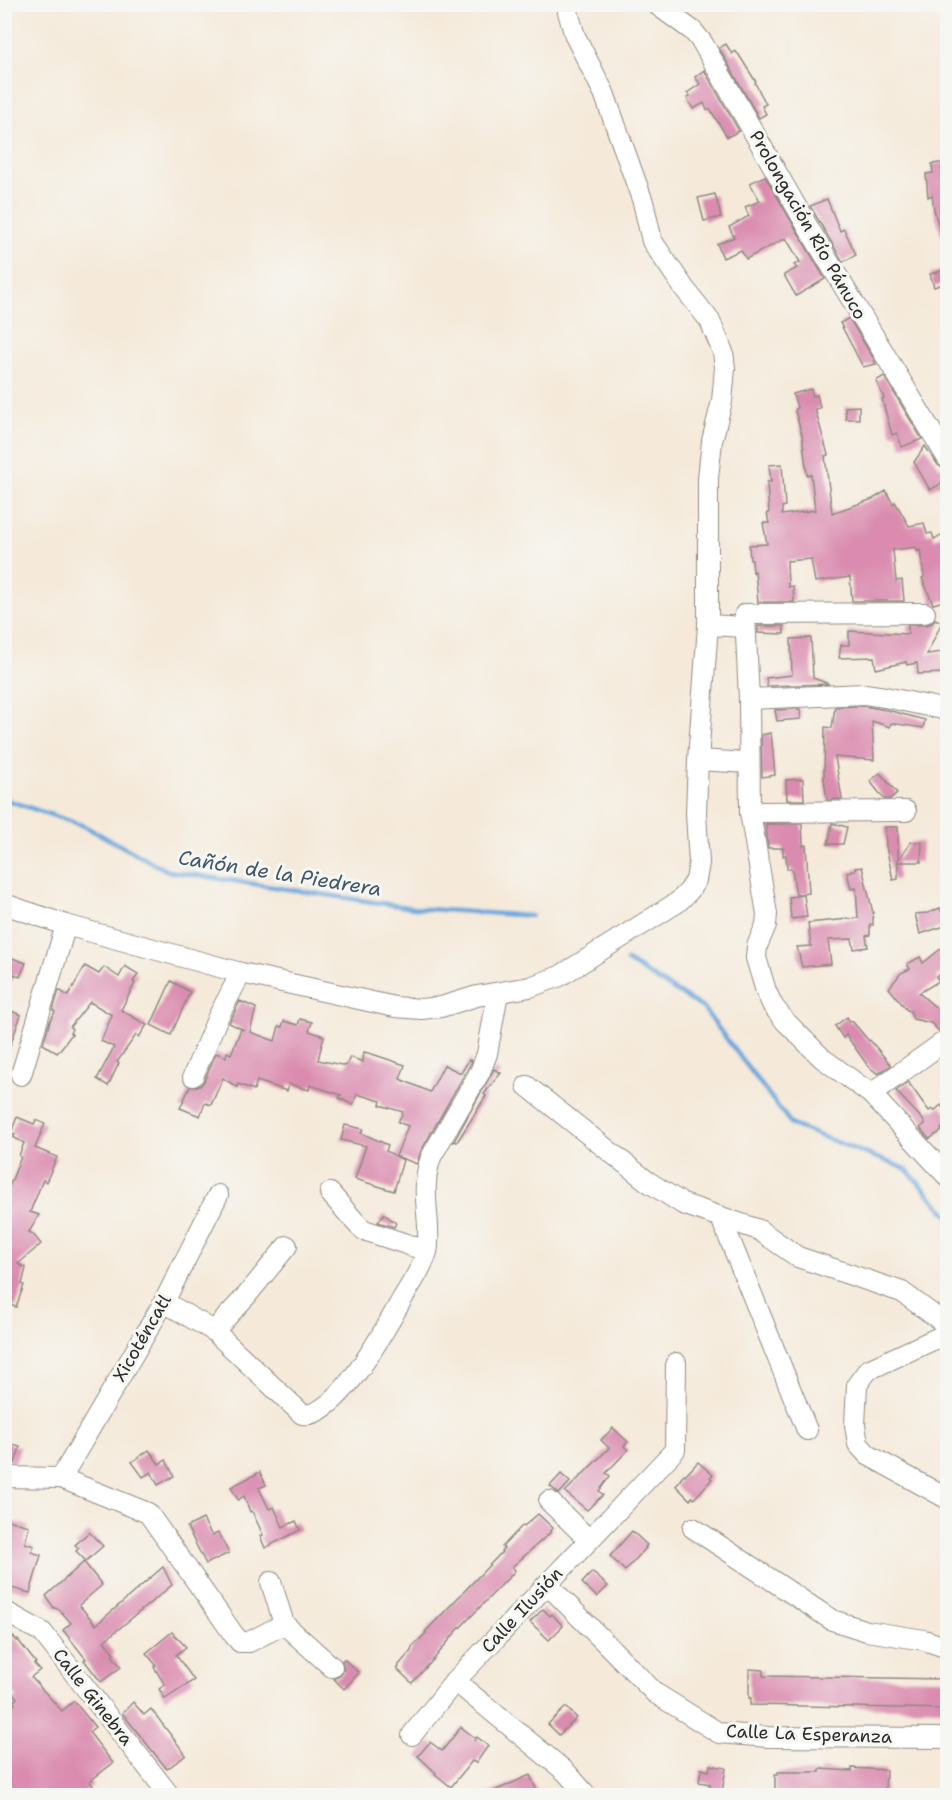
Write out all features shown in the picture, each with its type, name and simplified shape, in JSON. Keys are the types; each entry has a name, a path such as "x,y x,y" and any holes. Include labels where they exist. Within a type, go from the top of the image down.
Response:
{"street":[{"path":"4,904 66,925 240,973 394,1007 421,1009 441,1007 477,996 531,987 560,976 678,902 696,880 699,864 696,813 698,760 708,625 708,478 712,441 724,385 723,352 710,321 652,241 643,202 604,93 575,36 568,12 570,4"},
{"name":"Prolongación Río Pánuco","path":"656,4 693,31 702,42 809,229 948,459"},
{"path":"925,613 745,614 750,699 748,763 750,812 767,914 766,925 757,946 756,958 772,1006 822,1058 871,1094 948,1177"},
{"path":"708,625 745,627"},
{"path":"750,699 865,694 942,709"},
{"path":"698,760 748,763"},
{"path":"750,812 906,811"},
{"path":"21,1075 66,925"},
{"path":"193,1076 240,973"},
{"path":"164,1302 214,1331 302,1413 307,1415 314,1413 334,1398 357,1374 370,1355 424,1261 429,1242 425,1182 427,1169 431,1157 480,1072 487,1054 498,993"},
{"path":"871,1094 948,1039"},
{"path":"527,1086 647,1181 683,1204 759,1230 798,1257 902,1292 948,1326"},
{"path":"330,1193 364,1230 427,1251"},
{"name":"Xicoténcatl","path":"61,1478 164,1302 218,1194"},
{"path":"721,1218 807,1430"},
{"path":"214,1331 287,1246"},
{"path":"948,1333 868,1370 857,1385 855,1425 858,1444 868,1455 948,1499"},
{"name":"Calle Ilusión","path":"412,1735 455,1681 675,1450 676,1363"},
{"path":"4,1477 61,1478 148,1513 240,1642 249,1642 284,1624"},
{"path":"549,1501 589,1540"},
{"path":"693,1528 832,1620 867,1631 924,1640 948,1648"},
{"path":"271,1582 284,1624 332,1667"},
{"name":"Calle La Esperanza","path":"547,1584 655,1693 720,1732 768,1737 948,1738"},
{"name":"Calle Ginebra","path":"4,1611 42,1632 170,1796"},
{"path":"455,1681 566,1772 587,1796"}],"building":[{"path":"726,44 732,54 735,51 739,55 756,82 766,104 762,106 766,114 759,118 719,48"},
{"path":"704,70 739,131 727,137 704,103 693,109 687,98 690,96 687,93 700,84 695,77"},
{"path":"948,162 948,243 944,244 932,195 928,197 926,174 933,173 932,164"},
{"path":"765,176 825,279 796,296 784,275 797,268 794,265 800,262 786,238 746,259 741,250 723,258 717,244 734,237 729,227 749,216 745,207 760,201 750,183"},
{"path":"715,194 721,217 704,221 698,198"},
{"path":"827,199 840,231 844,229 856,255 843,262 810,206"},
{"path":"948,269 948,282 934,287 930,274"},
{"path":"849,318 876,364 863,367 840,323"},
{"path":"884,376 922,439 902,447 897,433 892,435 882,399 884,398 876,381"},
{"path":"811,389 813,396 817,395 820,408 815,409 828,455 825,456 832,513 873,499 886,491 909,526 924,523 927,534 932,533 934,539 948,533 948,548 945,549 948,600 933,604 922,578 924,577 920,550 917,551 916,547 893,550 896,581 902,580 904,601 852,601 850,577 815,582 811,559 787,561 788,587 793,586 794,602 758,602 755,571 753,572 752,560 750,560 749,545 767,544 763,523 769,523 767,482 771,482 769,465 782,464 785,506 782,507 782,515 815,510 811,474 807,475 802,435 793,394"},
{"path":"859,406 859,419 846,419 845,407"},
{"path":"925,446 948,475 948,480 930,490 914,462"},
{"path":"935,619 942,622 927,654 942,652 943,661 948,660 948,673 918,674 917,663 907,665 906,662 876,669 874,657 839,658 841,645 849,645 849,631 908,634 908,625 926,625"},
{"path":"758,626 784,626 784,634 758,633"},
{"path":"811,638 813,678 829,684 767,686 766,678 792,675 791,639"},
{"path":"864,706 925,720 923,728 891,723 890,727 872,721 874,760 835,757 842,799 827,800 824,779 825,727 832,728 835,707"},
{"path":"800,709 801,719 777,721 775,710"},
{"path":"771,733 775,775 762,777 761,735"},
{"path":"880,773 897,793 890,799 884,799 870,781"},
{"path":"803,779 804,800 787,800 786,780"},
{"path":"832,823 847,827 843,844 828,844"},
{"path":"766,824 802,824 803,846 806,845 809,893 796,895 792,869 787,869 783,848 768,848"},
{"path":"885,827 898,827 898,860 911,842 922,842 921,862 898,862 898,879 893,880 886,846"},
{"path":"862,867 873,913 870,935 866,936 868,947 854,949 852,939 828,940 831,964 802,967 797,947 811,946 808,923 858,918 856,888 851,889 847,872"},
{"path":"804,895 807,917 791,919 789,897"},
{"path":"940,908 948,925 920,934 915,914 928,913"},
{"path":"948,943 948,969 936,977 939,981 919,993 948,1018 948,1027 939,1031 931,1023 913,1019 910,1011 889,988 901,973 910,969 907,964 920,957 923,963"},
{"path":"4,955 26,963 20,977 14,974 4,995"},
{"path":"85,966 99,974 104,967 119,977 125,966 138,974 121,1010 147,1025 139,1037 136,1035 117,1062 119,1063 108,1086 97,1079 114,1047 101,1041 112,1015 90,1002 70,1027 72,1034 57,1053 43,1044 55,1012 53,1010 59,990 68,996"},
{"path":"171,981 190,992 171,1035 151,1025"},
{"path":"240,1001 256,1008 250,1032 275,1041 279,1026 282,1027 284,1021 298,1025 300,1019 312,1022 309,1031 324,1036 318,1060 346,1066 350,1057 363,1062 364,1052 372,1054 405,1065 400,1079 430,1092 444,1065 461,1073 469,1060 472,1061 421,1151 417,1164 396,1156 408,1126 398,1122 403,1112 380,1105 381,1101 357,1094 353,1105 339,1098 341,1095 310,1085 309,1090 289,1084 287,1091 257,1081 254,1090 238,1084 237,1087 223,1078 211,1105 205,1103 200,1116 180,1108 190,1087 200,1086 204,1081 216,1053 226,1057 227,1052 231,1054 241,1029 244,1030 229,1023"},
{"path":"4,1008 21,1015 6,1057 4,1056"},
{"path":"847,1017 891,1065 878,1074 868,1066 846,1035 843,1038 835,1026"},
{"path":"494,1069 501,1073 484,1094 486,1096 457,1142 454,1141"},
{"path":"908,1082 929,1111 932,1109 934,1111 941,1105 948,1115 948,1124 929,1139 920,1128 925,1124 923,1120 896,1091"},
{"path":"17,1117 34,1124 36,1120 45,1124 35,1148 57,1157 46,1182 43,1180 30,1212 39,1215 29,1232 41,1244 18,1264 26,1268 22,1284 24,1285 16,1307 4,1303 4,1203 24,1143 13,1137 15,1135 11,1133"},
{"path":"345,1125 363,1129 361,1133 388,1145 386,1151 403,1160 394,1191 355,1179 366,1146 341,1140"},
{"path":"384,1214 396,1223 394,1227 378,1222"},
{"path":"613,1428 628,1442 624,1446 628,1450 606,1473 610,1476 599,1491 603,1495 587,1510 565,1492 609,1448 601,1440"},
{"path":"4,1442 20,1447 15,1463 4,1459"},
{"path":"149,1450 159,1464 166,1460 174,1476 158,1485 151,1472 143,1477 132,1462"},
{"path":"698,1462 713,1475 694,1499 692,1497 690,1500 676,1486 684,1474 685,1476"},
{"path":"260,1472 266,1485 259,1488 269,1509 274,1507 283,1527 296,1521 300,1530 265,1548 260,1536 263,1535 244,1496 238,1500 231,1487"},
{"path":"561,1474 570,1482 559,1494 550,1486"},
{"path":"538,1514 553,1528 551,1532 512,1567 515,1570 513,1573 455,1633 412,1683 397,1669 412,1647 502,1552 504,1548 502,1547 523,1525"},
{"path":"4,1519 29,1526 25,1543 34,1546 31,1552 41,1555 30,1593 4,1586"},
{"path":"203,1519 212,1536 218,1533 229,1553 206,1564 187,1527"},
{"path":"632,1531 647,1545 625,1571 610,1556"},
{"path":"89,1532 103,1546 86,1561 76,1551 79,1548 75,1545"},
{"path":"84,1562 102,1585 79,1605 96,1625 163,1567 172,1585 104,1641 114,1653 112,1655 121,1667 101,1682 63,1630 71,1623 59,1609 54,1608 46,1596"},
{"path":"592,1572 608,1586 597,1597 582,1583"},
{"path":"543,1609 550,1616 552,1614 563,1626 549,1640 530,1622"},
{"path":"4,1627 18,1640 40,1670 31,1677 62,1711 74,1701 95,1727 89,1732 113,1763 90,1781 93,1786 80,1796 10,1796 4,1788 4,1776 8,1773 4,1769 4,1715 15,1704 13,1702 17,1698 4,1682"},
{"path":"172,1632 186,1647 176,1655 194,1680 165,1699 159,1689 165,1685 154,1667 156,1665 146,1653"},
{"path":"344,1659 359,1673 344,1689 334,1679 341,1675 344,1669 342,1661"},
{"path":"749,1669 763,1670 763,1676 944,1679 944,1688 948,1687 948,1709 750,1705"},
{"path":"133,1702 144,1715 151,1709 186,1755 167,1769 122,1713"},
{"path":"566,1707 577,1718 559,1735 548,1724"},
{"path":"461,1727 475,1738 474,1741 477,1737 488,1746 476,1763 472,1761 451,1787 418,1756 430,1742 442,1751"},
{"path":"710,1765 726,1768 722,1792 710,1788 710,1784 699,1782 701,1769 709,1771"},
{"path":"852,1768 886,1770 885,1796 775,1796 775,1775 778,1775 778,1772 820,1772 820,1769 852,1771"},
{"path":"530,1775 539,1796 483,1796"}],"waterway":[{"name":"Cañón de la Piedrera","path":"4,799 84,826 168,871 413,908 531,916"},
{"name":"Cañón de la Piedrera","path":"627,961 703,1008 792,1125 906,1169 948,1215"}]}
